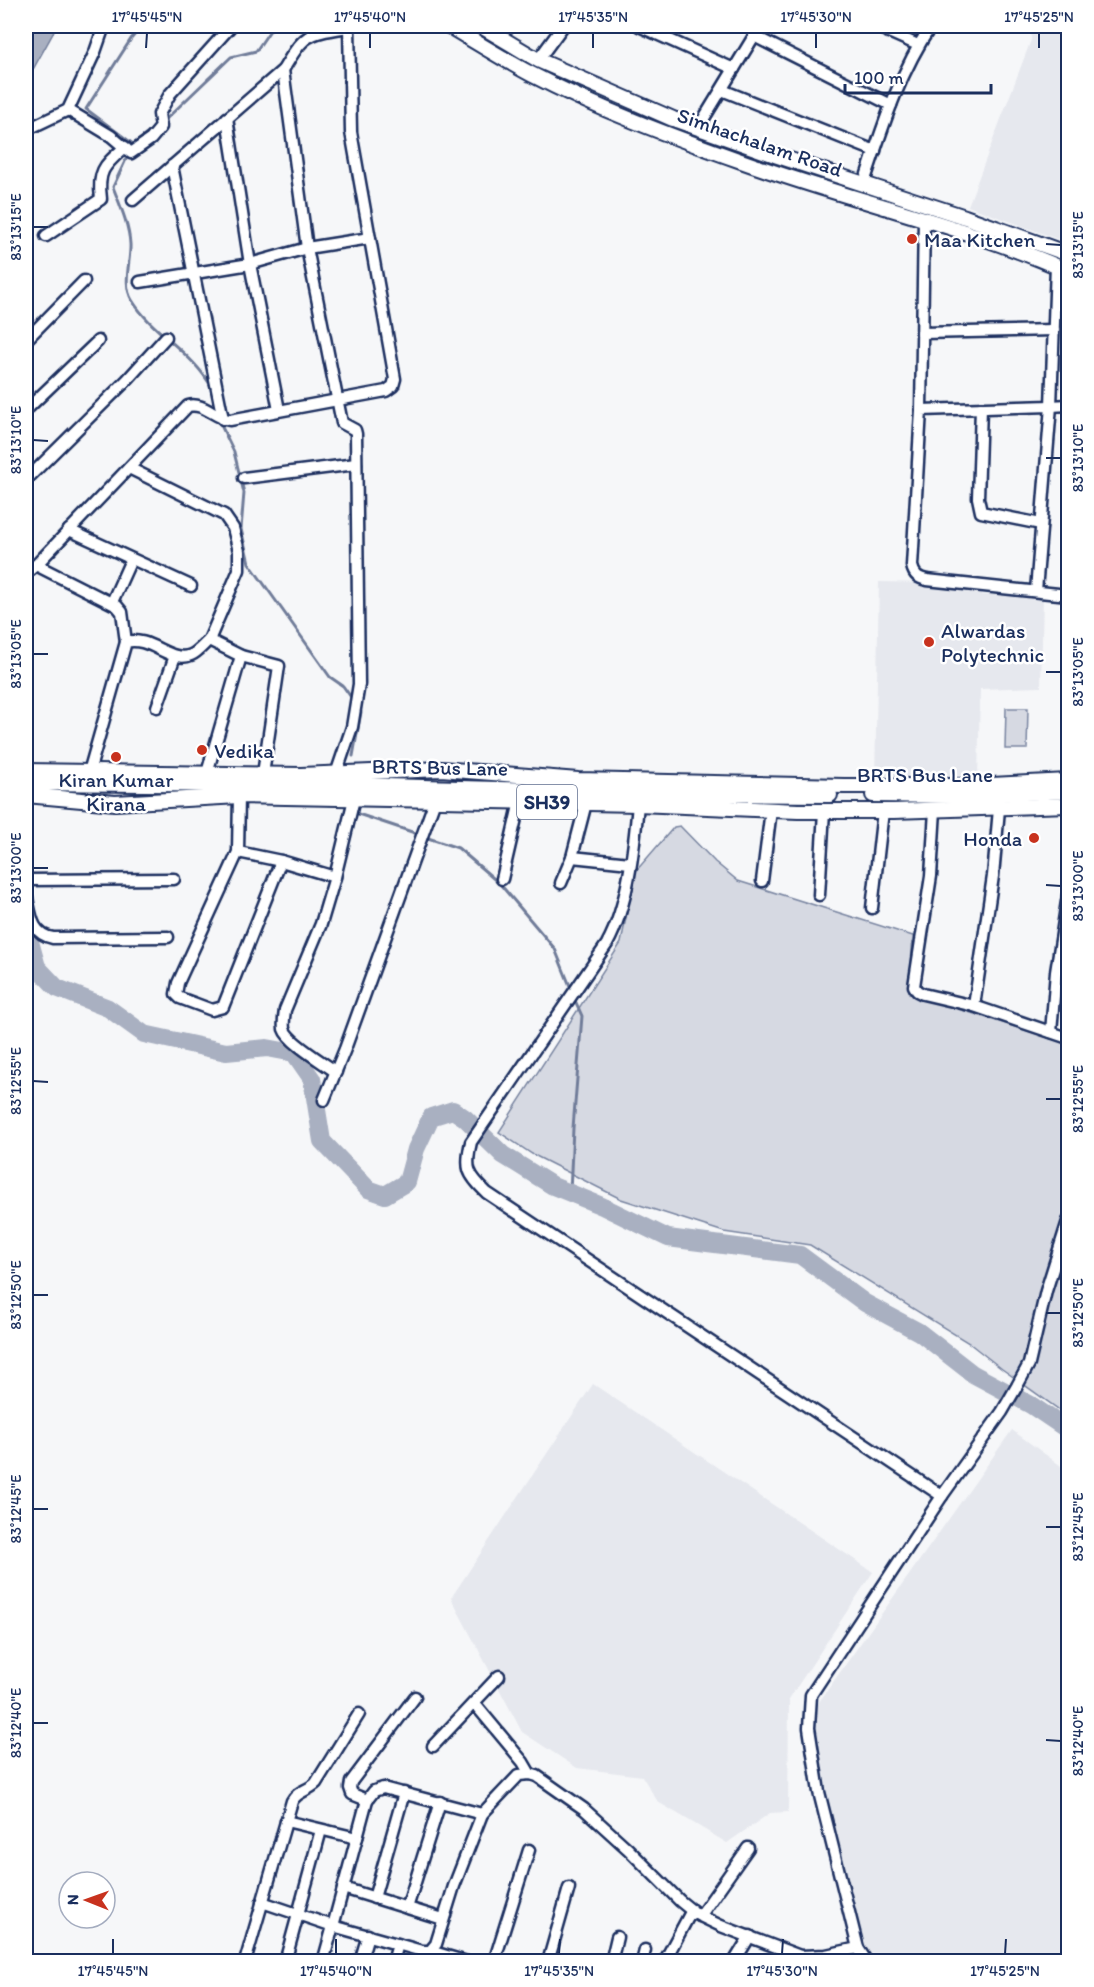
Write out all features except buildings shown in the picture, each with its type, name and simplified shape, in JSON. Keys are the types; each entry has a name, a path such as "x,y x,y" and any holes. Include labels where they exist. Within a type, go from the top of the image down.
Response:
{"main road":[{"name":"Simhachalam Road","path":"449,26 530,73 578,97 731,158 860,200 924,218 1057,266"},
{"path":"490,28 538,60 585,82 698,128 1062,251 1057,266"},
{"path":"530,73 538,60"},
{"path":"860,200 864,183"},
{"name":"SH39","path":"26,771 336,774 453,769 578,780 844,786 973,786 1068,781"},
{"name":"BRTS Bus Lane","path":"26,783 385,786 692,794 958,796 1068,791"},
{"name":"SH39","path":"26,795 116,803 239,796 638,804 824,811 1068,805"}],"street":[{"path":"26,130 68,110 95,52 104,26"},
{"path":"46,236 101,199 99,176 104,166 128,150 151,139 161,127 160,119 170,94 231,26"},
{"path":"26,573 188,406 195,404 222,419 230,420 386,391 393,386 395,379 351,132 349,26 308,36 297,46 283,70 133,200"},
{"path":"538,60 563,26"},
{"path":"639,26 734,69"},
{"path":"698,128 753,36 763,26"},
{"path":"875,26 918,45"},
{"path":"864,183 891,105 918,45 931,26"},
{"path":"753,36 891,105"},
{"path":"283,70 307,248 342,423 355,430 356,434 357,699 352,727 336,774"},
{"path":"722,90 875,151"},
{"path":"68,110 111,136 128,150"},
{"path":"227,118 250,264 279,410"},
{"path":"172,166 222,419"},
{"path":"924,218 921,410 913,572 927,580 1068,595"},
{"path":"140,282 195,275 250,264 307,248 370,238"},
{"path":"1036,591 1051,406 1057,266"},
{"path":"26,340 84,281"},
{"path":"922,333 1054,330"},
{"path":"26,480 127,380 166,337"},
{"path":"26,410 98,341"},
{"path":"921,410 1068,405"},
{"path":"981,408 978,507 985,514 1041,524"},
{"path":"244,478 356,464"},
{"path":"126,642 132,640 144,642 175,656 185,657 193,654 209,640 239,570 239,551 233,528 224,515 129,468"},
{"path":"69,530 191,586"},
{"path":"112,602 130,562"},
{"path":"36,565 112,602 122,612 126,642 89,772"},
{"path":"26,587 26,598"},
{"path":"209,640 241,656 279,666 263,774"},
{"path":"158,707 175,656"},
{"path":"207,773 241,656"},
{"path":"239,796 238,852 176,988 176,994 180,998 212,1010 223,1007 281,861"},
{"path":"336,1072 292,1040 285,1032 283,1021 285,1010 321,924 354,799"},
{"path":"324,1100 435,800"},
{"path":"502,879 520,801"},
{"path":"561,883 572,857 586,803"},
{"path":"638,804 622,908 615,928 471,1142 466,1162 474,1180 487,1193 942,1496"},
{"path":"974,1006 993,876 999,808"},
{"path":"762,881 771,810"},
{"path":"935,810 931,876 914,986 923,994 974,1006 1068,1038"},
{"path":"819,895 824,811"},
{"path":"872,908 883,811"},
{"path":"238,852 281,861 335,877"},
{"path":"572,857 630,863"},
{"path":"26,880 174,879"},
{"path":"26,893 34,926 37,932 44,937 168,937"},
{"path":"1051,1032 1056,972 1068,895"},
{"path":"867,1962 858,1948 819,1792 809,1728 811,1695 942,1496 1002,1412 1029,1364 1046,1291 1068,1221"},
{"path":"433,1746 500,1676"},
{"path":"367,1800 352,1794 351,1782 415,1697"},
{"path":"474,1703 523,1762 530,1774"},
{"path":"245,1962 294,1796 316,1783 359,1714"},
{"path":"429,1956 482,1814 519,1775 530,1774 537,1776 584,1809 680,1901 696,1913 800,1956 826,1955 858,1948"},
{"path":"323,1962 367,1800 374,1791 383,1788 482,1814"},
{"path":"374,1898 404,1793"},
{"path":"407,1908 440,1802"},
{"path":"286,1821 357,1838"},
{"path":"285,1962 321,1830"},
{"path":"664,1962 696,1913 748,1848"},
{"path":"494,1962 529,1850"},
{"path":"343,1888 443,1919"},
{"path":"548,1962 569,1888"},
{"path":"262,1902 333,1926 422,1951 429,1956 467,1962"},
{"path":"360,1962 368,1935"},
{"path":"734,1962 750,1936"},
{"path":"611,1962 617,1937"},
{"path":"393,1962 398,1944"}],"shaded area":[{"path":"1031,26 1068,26 1068,243 968,206 1031,40"},
{"name":"Alwardas Polytechnic","path":"879,582 982,584 982,595 1043,595 1041,687 980,689 978,780 875,778"},
{"path":"1006,708 1028,708 1027,749 1005,749"},
{"path":"680,826 715,862 738,881 913,936 909,993 1068,1044 1068,1416 969,1343 810,1245 724,1232 621,1199 532,1154 499,1132 621,943 635,872 674,827"},
{"path":"593,1384 873,1572 789,1699 788,1812 770,1813 727,1843 658,1802 642,1776 577,1768 522,1732 451,1598"},
{"path":"1012,1430 1068,1471 1068,1961 873,1961 865,1952 849,1905 809,1744 809,1716"}],"water":[{"path":"26,26 57,26 26,82"}],"waterway":[{"path":"132,147 133,144 86,109 131,39 142,26"},
{"path":"163,122 231,57 256,51 273,26"},
{"path":"134,144 153,129"},
{"path":"128,155 113,187 128,230 129,294 141,312 184,353 204,375 212,388"},
{"path":"219,421 234,452 244,493 241,529 249,563 330,677 343,686 353,700"},
{"path":"353,756 361,712 358,708"},
{"path":"358,814 418,834"},
{"path":"425,837 458,848 500,884 555,949 572,991"},
{"path":"26,927 37,967 57,988 108,1008 144,1034 226,1052 267,1048 294,1053 312,1079 322,1141 368,1189 385,1195 407,1182 416,1149 431,1117 453,1110 465,1118 503,1155 553,1186 602,1206 668,1238 800,1255 865,1303 919,1332 973,1374 1031,1405 1068,1430"},
{"path":"570,1193 582,1016 574,998"}],"place":[{"name":"Maa Kitchen","path":"912,239"},
{"name":"Alwardas Polytechnic","path":"929,642"},
{"name":"Vedika","path":"202,750"},
{"name":"Kiran Kumar Kirana","path":"116,757"},
{"name":"Honda","path":"1034,838"}]}
